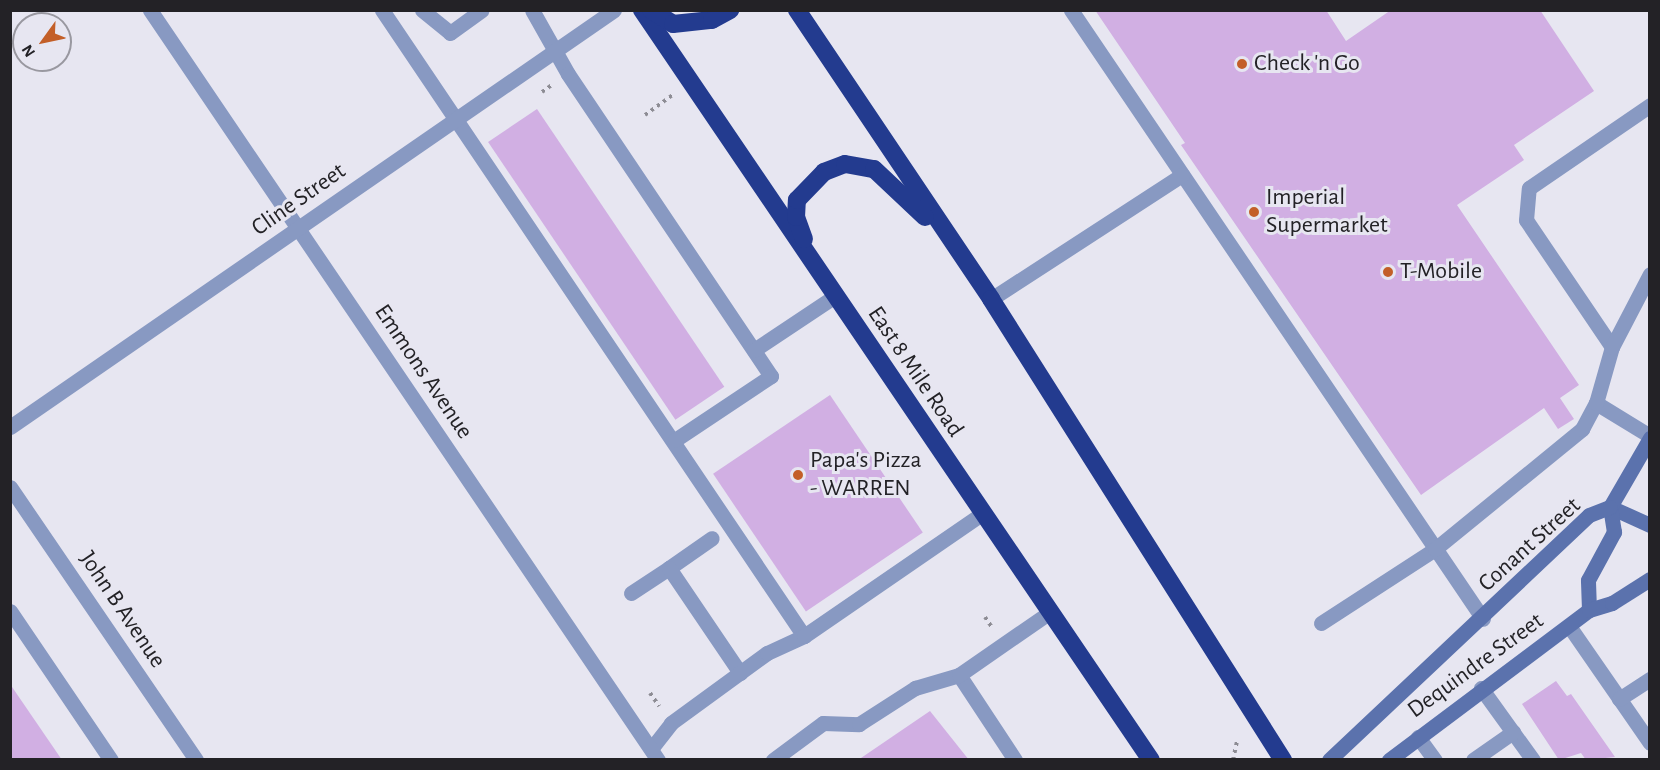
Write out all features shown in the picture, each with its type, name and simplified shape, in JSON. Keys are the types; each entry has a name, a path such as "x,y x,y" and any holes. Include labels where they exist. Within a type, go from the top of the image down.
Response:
{"highway":[{"name":"East 8 Mile Road","path":"642,10 1150,759"},
{"path":"651,10 674,24 712,20 730,10"},
{"path":"797,10 987,293 1283,759"},
{"path":"835,296 796,217 797,200 808,183 845,164 874,169 897,189 987,293"}],"main road":[{"name":"Conant Street","path":"1589,610 1588,580 1614,532 1610,507 1650,437"},
{"name":"Conant Street","path":"1483,619 1589,515 1610,507"},
{"path":"1610,507 1650,525"},
{"name":"Dequindre Street","path":"1389,759 1481,688 1589,610 1612,603 1650,579"},
{"name":"Dequindre Street","path":"1329,759 1348,736 1483,619"}],"street":[{"name":"Emmons Avenue","path":"150,10 654,754"},
{"path":"382,10 675,440 804,636"},
{"path":"422,10 450,33 482,10"},
{"path":"532,10 553,51 771,376 675,440"},
{"name":"Cline Street","path":"10,427 614,10"},
{"path":"1071,10 1483,619"},
{"path":"1612,346 1526,220 1529,188 1650,105"},
{"path":"987,293 1182,175"},
{"path":"1321,623 1435,549 1573,437 1596,403 1612,346 1650,274"},
{"path":"754,350 835,296"},
{"path":"1596,403 1650,437"},
{"name":"John B Avenue","path":"10,486 196,759"},
{"path":"654,754 671,723 740,673 804,636 982,513"},
{"path":"631,594 712,538"},
{"path":"669,568 740,673"},
{"path":"10,611 111,759"},
{"path":"773,759 823,723 859,724 915,688 959,675 1050,612"},
{"path":"1569,626 1650,743"},
{"path":"959,675 1015,759"},
{"path":"1619,699 1650,679"},
{"path":"1481,688 1533,759"},
{"path":"1473,759 1513,732"},
{"path":"1418,737 1435,759"}],"path":[{"path":"645,115 654,108"},
{"path":"1233,759 1237,741"}],"building":[{"path":"1095,10 1326,10 1346,41 1391,10 1540,10 1594,91 1514,145 1524,160 1457,205 1579,385 1560,398 1574,419 1558,429 1544,408 1421,495 1181,145 1185,143"},
{"path":"537,109 724,387 675,420 488,142"},
{"path":"830,395 923,533 806,611 713,474"},
{"path":"1556,681 1567,696 1571,694 1615,757 1586,760 1581,753 1559,760 1522,704"},
{"path":"10,684 62,760 10,760"},
{"path":"930,711 969,760 858,760"}],"place":[{"name":"Check 'n Go","path":"1242,64"},
{"name":"Imperial Supermarket","path":"1254,212"},
{"name":"T-Mobile","path":"1388,272"},
{"name":"Papa's Pizza - WARREN","path":"798,475"}]}
